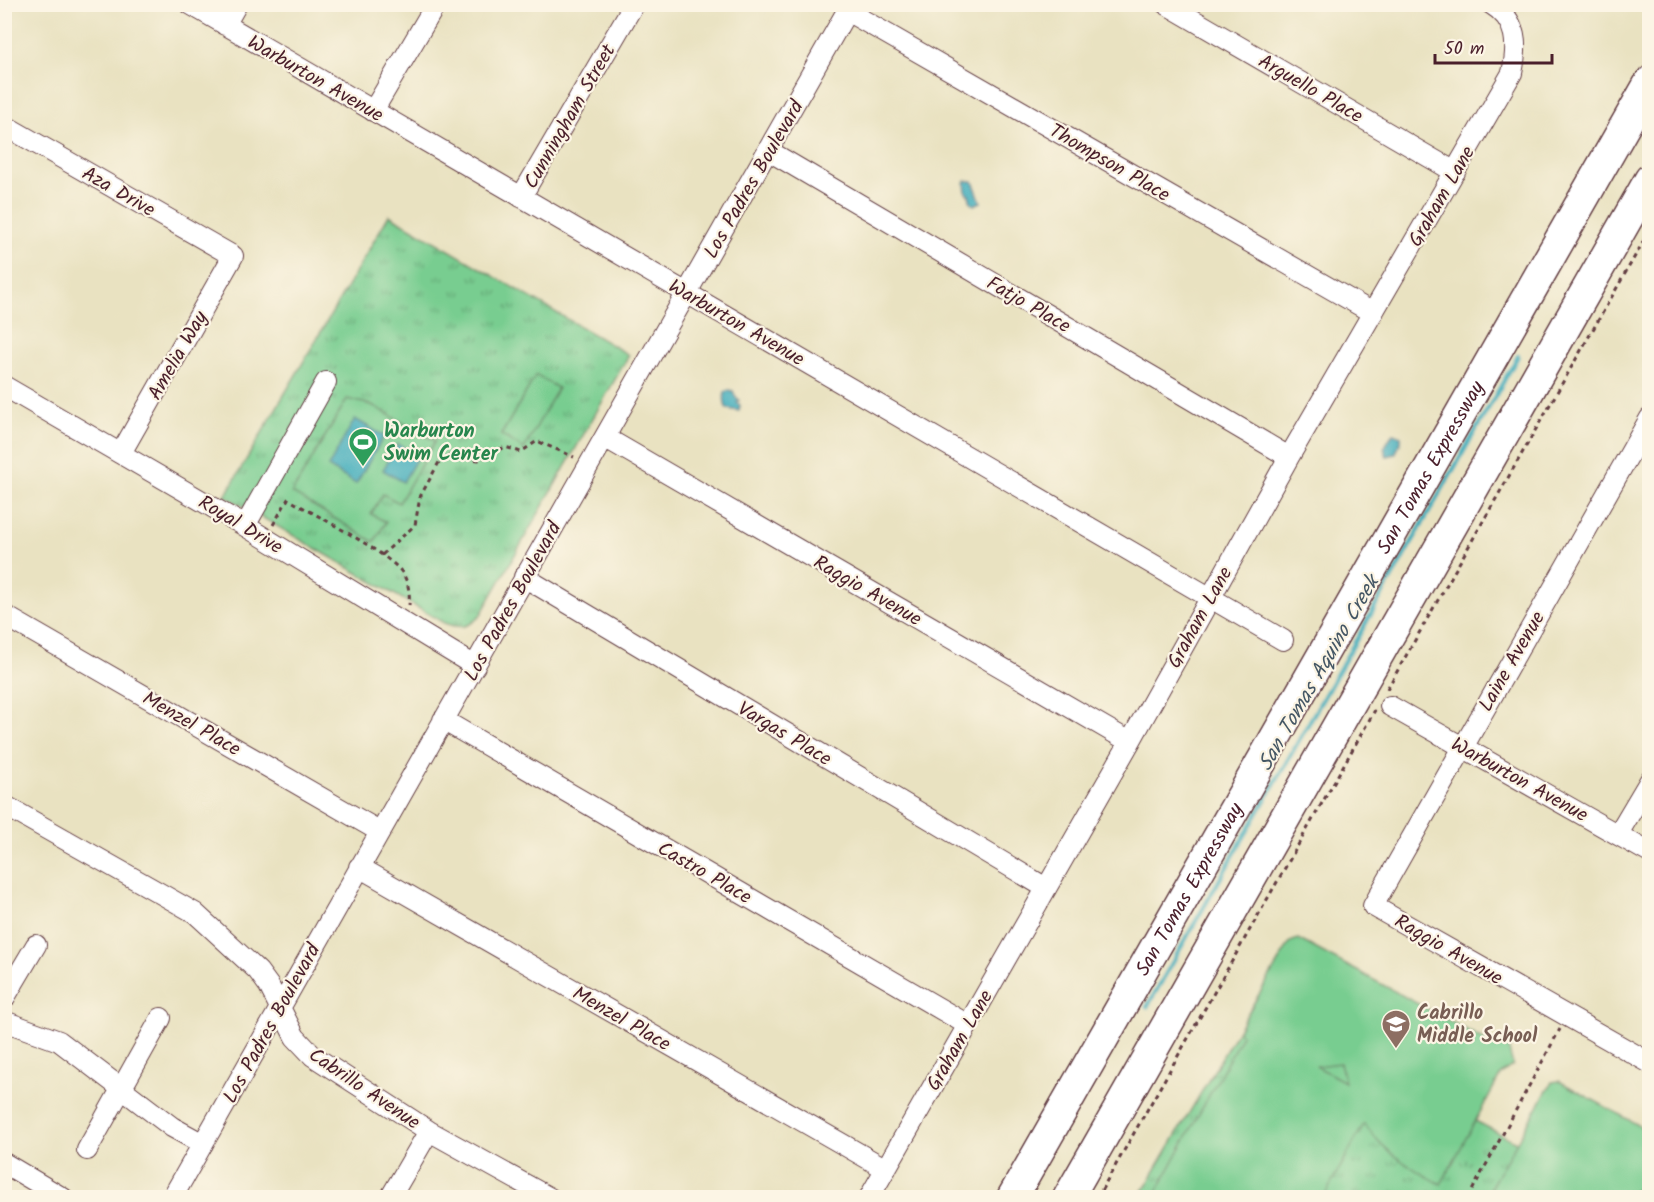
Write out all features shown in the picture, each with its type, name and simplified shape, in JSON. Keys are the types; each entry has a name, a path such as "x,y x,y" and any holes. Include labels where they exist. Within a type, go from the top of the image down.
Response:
{"highway":[{"name":"San Tomas Expressway","path":"1012,1197 1650,82"},
{"path":"1068,1197 1650,179"}],"street":[{"name":"Warburton Avenue","path":"190,4 1283,640"},
{"path":"225,25 237,4"},
{"path":"373,111 436,4"},
{"name":"Cunningham Street","path":"522,197 634,4"},
{"name":"Arguello Place","path":"1166,4 1455,172"},
{"name":"Graham Lane","path":"869,1197 1130,742 1289,457 1512,73 1516,54 1515,33 1500,10 1491,4"},
{"name":"Los Padres Boulevard","path":"172,1197 849,8"},
{"name":"Thompson Place","path":"849,8 1373,313"},
{"name":"Aza Drive","path":"4,125 233,256"},
{"name":"Fatjo Place","path":"769,151 1289,457"},
{"name":"Amelia Way","path":"121,453 233,256"},
{"path":"245,526 326,382"},
{"name":"Royal Drive","path":"4,386 245,526 475,666"},
{"name":"Laine Avenue","path":"1374,906 1650,418"},
{"name":"Raggio Avenue","path":"606,438 1130,742"},
{"name":"Vargas Place","path":"524,577 1046,888"},
{"name":"Menzel Place","path":"4,615 379,831"},
{"name":"Warburton Avenue","path":"1390,706 1650,853"},
{"name":"Castro Place","path":"443,720 968,1025"},
{"path":"1618,834 1650,780"},
{"name":"Cabrillo Avenue","path":"4,805 195,913 258,971 295,1037 313,1056 429,1131 550,1197"},
{"name":"Menzel Place","path":"358,867 886,1169"},
{"name":"Raggio Avenue","path":"1374,906 1650,1063"},
{"path":"4,999 36,945"},
{"path":"87,1150 161,1018"},
{"path":"4,1021 59,1041 172,1127 203,1144"},
{"path":"390,1197 429,1131"},
{"path":"4,1163 63,1197"}],"path":[{"path":"382,555 415,525 420,497 443,455 479,460 505,447 521,452 537,441 574,457"},
{"path":"271,527 288,499 382,555 402,572 411,593 409,607"},
{"path":"1468,1197 1567,1017"}],"green space":[{"path":"389,215 629,355 480,616 464,626 444,623 225,496"},
{"path":"536,375 558,388 524,449 501,435"},
{"name":"Warburton Swim Center","path":"347,399 372,405 435,441 399,503 383,494 371,514 386,522 374,542 292,493"},
{"path":"1298,939 1494,1045 1508,1046 1513,1065 1501,1074 1441,1184 1398,1158 1380,1143 1364,1124 1324,1197 1154,1197 1242,1035 1238,1030 1290,942","holes":["1340,1063 1345,1082 1316,1066"]},
{"path":"1355,970 1446,1020 1460,1113 1516,1142 1540,1158 1649,1131 1649,1197 1139,1198 1258,996"},
{"path":"1559,1081 1649,1131 1649,1173 1642,1186 1625,1197 1508,1197 1490,1188 1552,1082"}],"water":[{"path":"966,181 973,181 981,202 974,205 971,203 966,193"},
{"path":"733,391 739,400 737,403 740,405 739,411 726,407 725,392"},
{"path":"355,419 384,436 356,484 328,467"},
{"path":"1393,433 1401,436 1401,442 1395,454 1387,456 1384,448"},
{"path":"398,444 418,456 403,482 383,470"}],"waterway":[{"name":"San Tomas Aquino Creek","path":"1147,1007 1518,356"}],"place":[{"name":"Warburton Swim Center","path":"363,468"},
{"name":"Cabrillo Middle School","path":"1396,1050"}]}
